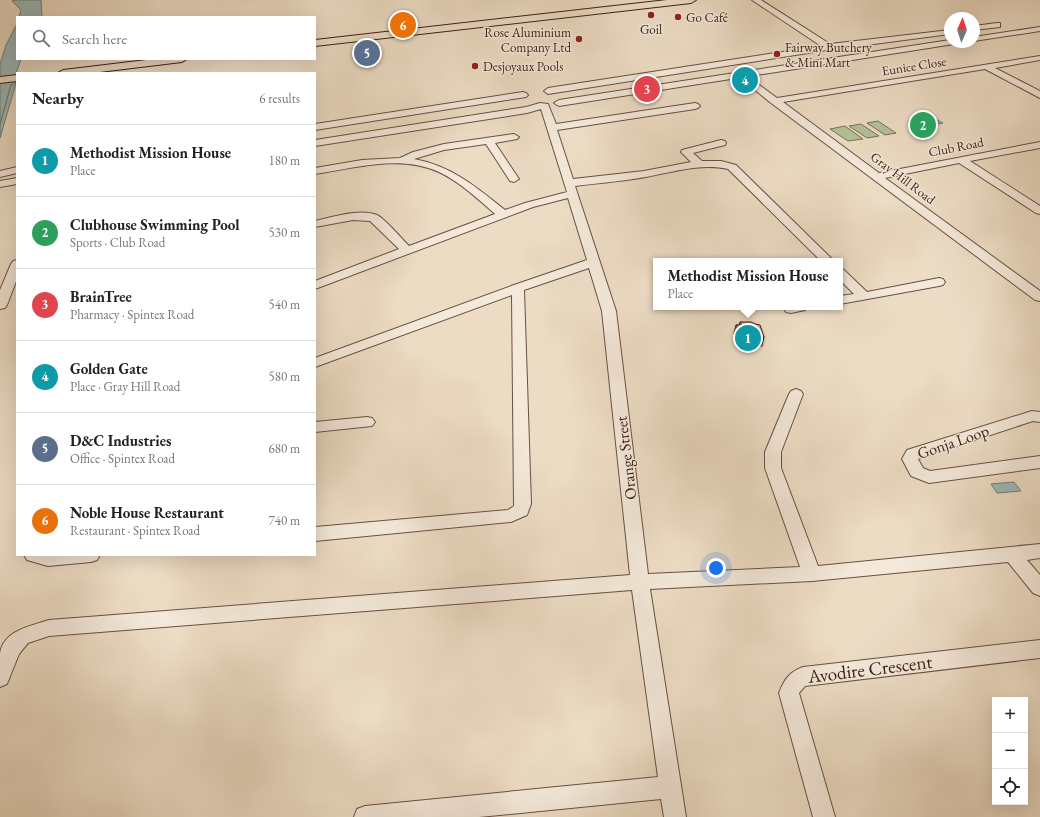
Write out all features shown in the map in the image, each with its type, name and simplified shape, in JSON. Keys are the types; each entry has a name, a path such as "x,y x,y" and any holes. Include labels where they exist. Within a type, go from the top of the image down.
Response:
{"main road":[{"path":"316,44 691,0"},
{"path":"72,72 174,60"},
{"path":"0,80 16,78"}],"street":[{"path":"756,0 835,51 944,39"},
{"path":"980,31 1040,22"},
{"path":"980,27 1006,24"},
{"path":"980,34 1040,28"},
{"path":"980,38 1040,28"},
{"path":"316,138 541,98 944,33"},
{"path":"316,132 835,51 944,36"},
{"path":"316,127 541,98 744,78 944,44"},
{"name":"Eunice Close","path":"774,101 1040,58"},
{"path":"987,67 1040,95"},
{"name":"Gray Hill Road","path":"744,78 1040,297"},
{"path":"316,143 527,110 541,98"},
{"name":"Orange Street","path":"541,98 571,188 609,311 640,582 675,817"},
{"path":"551,128 695,106"},
{"path":"401,160 416,154 514,137"},
{"path":"489,141 514,179"},
{"path":"699,164 686,152 721,143"},
{"name":"Club Road","path":"877,176 1039,146"},
{"path":"316,171 379,161 401,160 426,164 442,170 462,182 504,215"},
{"path":"961,160 1040,211"},
{"path":"316,285 504,215 571,188 709,163 732,166 825,258"},
{"path":"0,175 16,170"},
{"path":"0,175 16,175"},
{"path":"0,184 16,181"},
{"path":"0,188 16,187"},
{"path":"316,224 362,216 374,218 408,251"},
{"path":"316,363 518,288 594,262"},
{"path":"0,304 16,266"},
{"path":"843,276 864,296"},
{"path":"843,300 939,282"},
{"path":"316,534 511,516 521,510 523,504 518,288"},
{"path":"796,394 773,452 773,468 812,574"},
{"name":"Gonja Loop","path":"1040,417 1032,416 913,454 910,459 917,472 929,477 1040,462"},
{"path":"316,427 367,422"},
{"path":"0,678 11,649 21,637 49,628 640,582 812,574 1040,551"},
{"path":"1012,555 1040,588"},
{"path":"37,556 48,559 80,556"},
{"name":"Avodire Crescent","path":"824,817 789,693 792,683 803,676 1040,648"},
{"path":"365,817 670,787"}],"green space":[{"path":"878,121 896,133 885,135 867,123"},
{"path":"861,124 879,136 867,138 849,126"},
{"path":"845,126 863,139 848,141 830,129"}],"water":[{"path":"41,0 42,16 19,16 21,10 12,1"},
{"path":"16,26 16,60 21,60 15,77 16,83 0,138 0,64 6,45"},
{"path":"935,119 943,123 923,126 925,128 921,128 908,121"},
{"path":"1014,482 1021,491 997,493 991,484"}],"building":[{"path":"740,322 751,322 760,325 764,337 742,338 736,325 742,325"}],"place":[{"name":"Goil","path":"651,15"},
{"name":"Go Café","path":"678,17"},
{"name":"Noble House Restaurant","path":"403,25"},
{"name":"Rose Aluminium Company Ltd","path":"579,39"},
{"name":"D&C Industries","path":"367,53"},
{"name":"Fairway Butchery & Mini Mart","path":"777,54"},
{"name":"Desjoyaux Pools","path":"475,66"},
{"name":"Golden Gate","path":"745,80"},
{"name":"BrainTree","path":"647,89"},
{"name":"Clubhouse Swimming Pool","path":"923,125"},
{"name":"Methodist Mission House","path":"748,338"}]}
